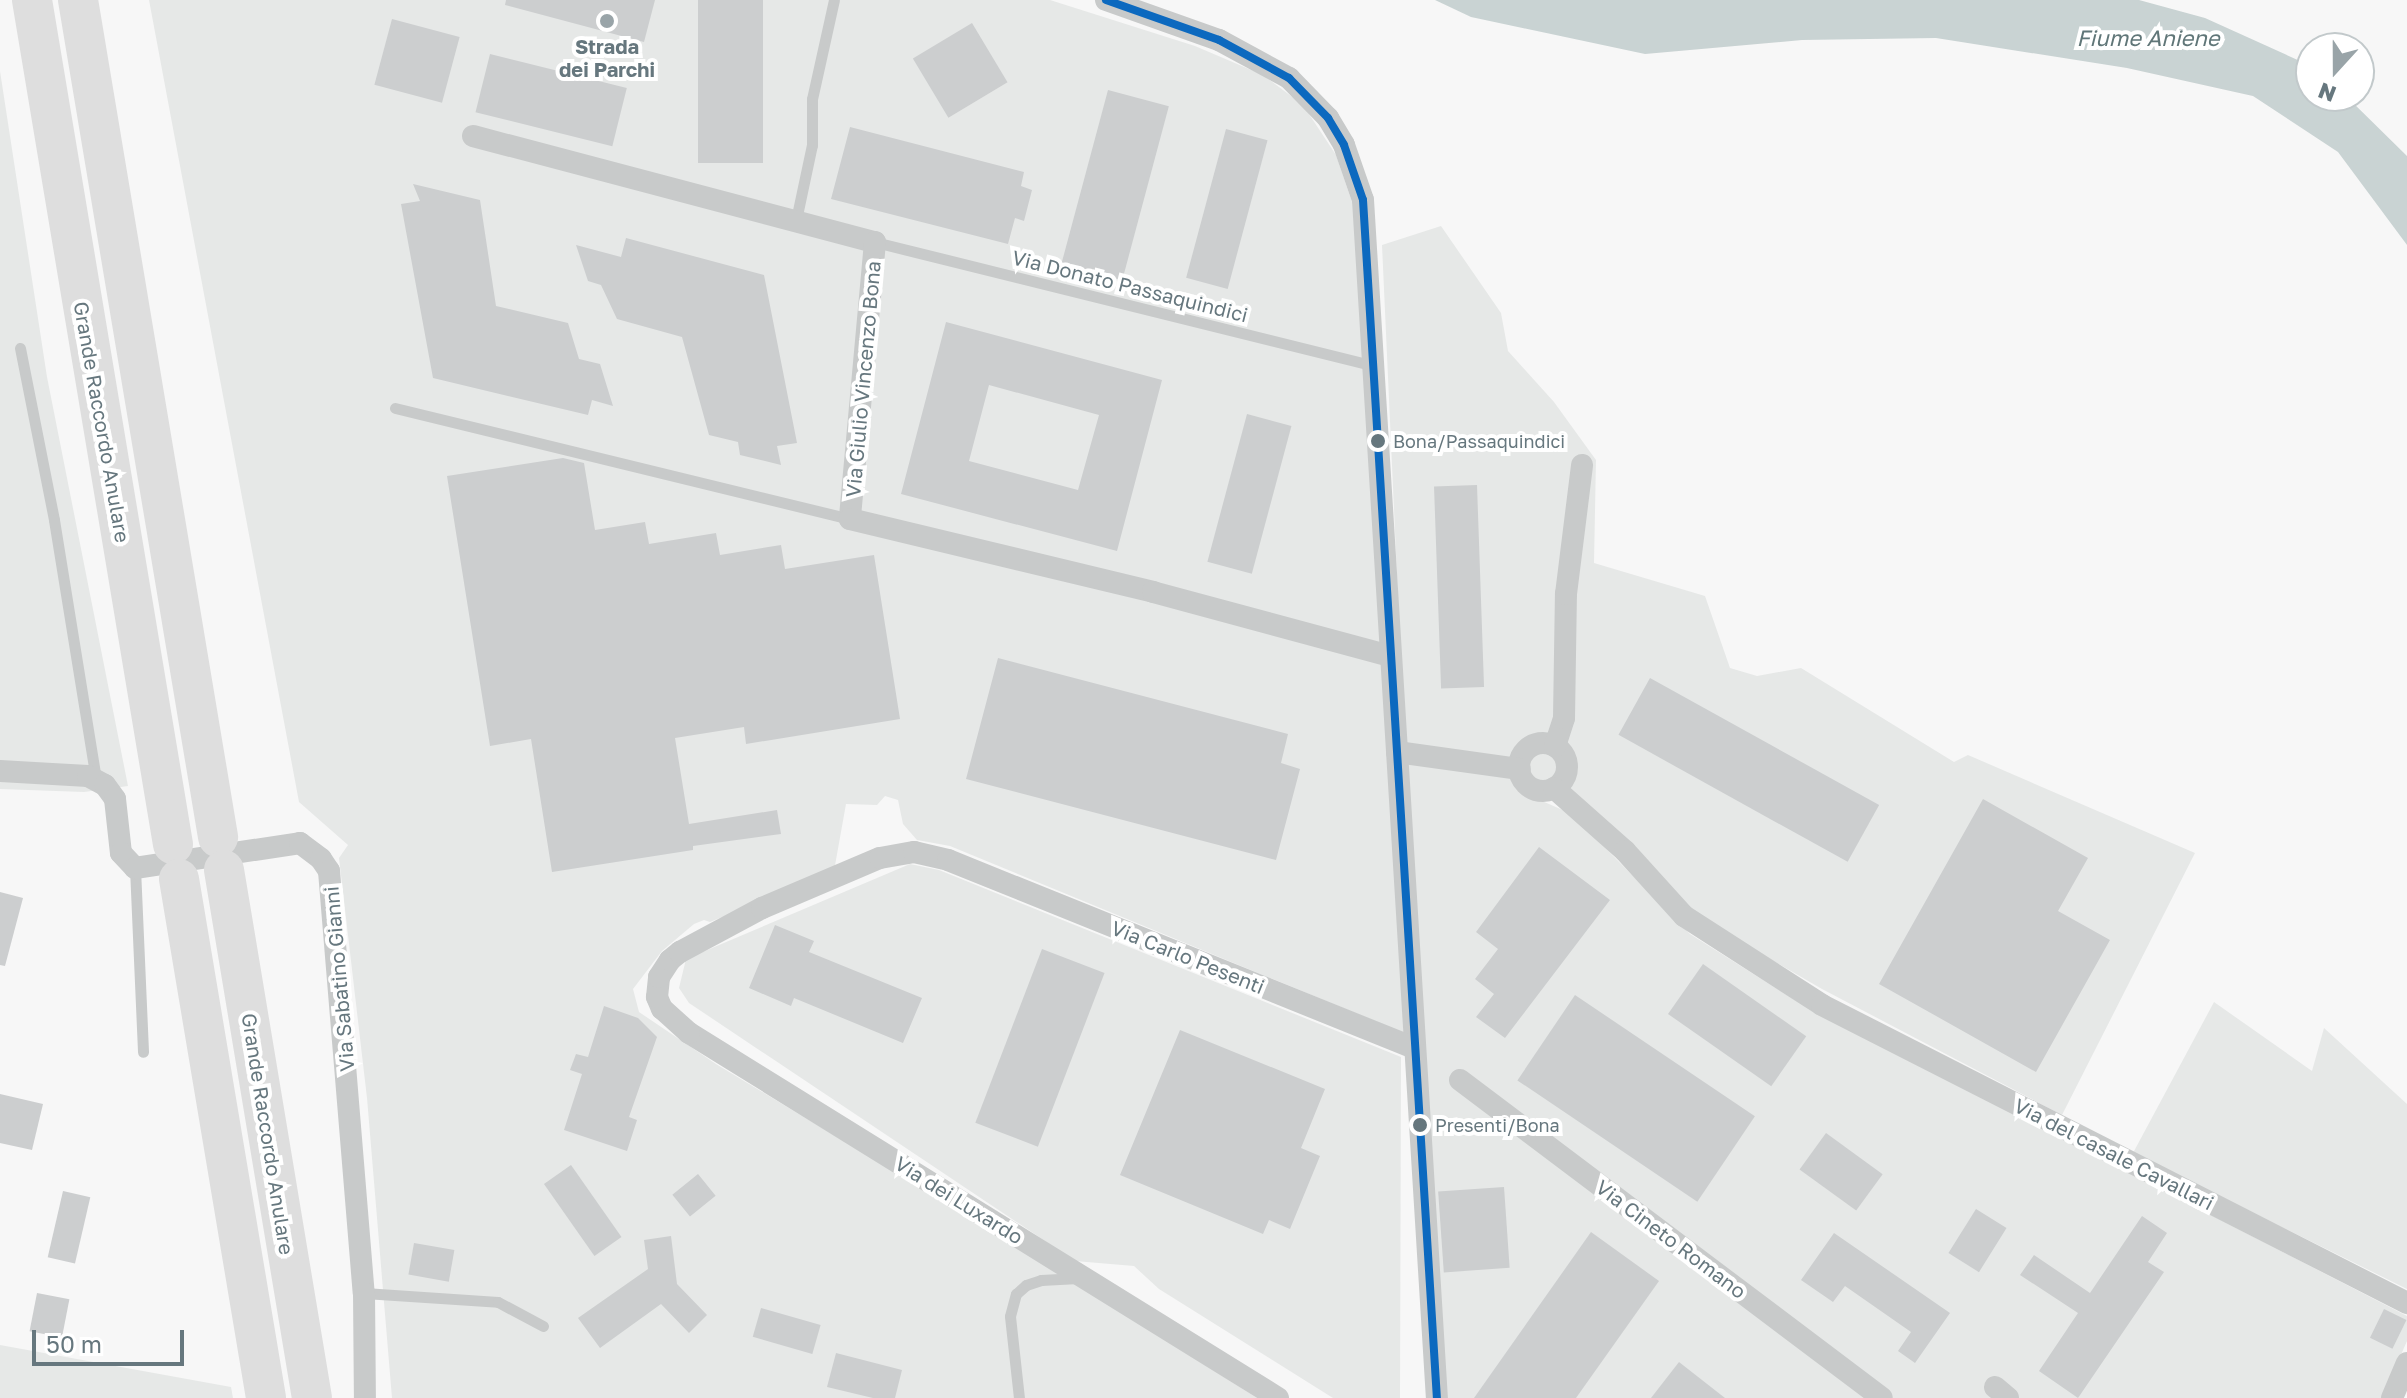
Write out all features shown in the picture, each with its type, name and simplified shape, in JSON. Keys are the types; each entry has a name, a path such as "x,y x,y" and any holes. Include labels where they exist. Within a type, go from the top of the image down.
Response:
{"highway":[{"name":"Grande Raccordo Anulare","path":"32,0 266,1398"},
{"name":"Grande Raccordo Anulare","path":"78,0 312,1398"}],"street":[{"path":"1106,0 1246,52 1289,78 1328,118 1357,173 1363,200 1375,366 1437,1398"},
{"name":"Via Giulio Vincenzo Bona","path":"473,136 875,242 850,519 1153,592 1391,656"},
{"path":"1555,746 1564,718 1566,594 1582,465"},
{"path":"1533,745 1555,746 1565,757 1567,771 1554,788 1532,787 1520,769 1523,755 1533,745"},
{"path":"1397,752 1520,769"},
{"path":"0,771 65,773 96,779 115,799 119,847 135,868"},
{"name":"Via del casale Cavallari","path":"1554,788 1625,851 1684,916 1822,1005 2407,1303"},
{"name":"Via Sabatino Gianni","path":"135,868 300,843 321,859 333,886 364,1293 365,1398"},
{"name":"Via Carlo Pesenti","path":"656,988 670,960 725,927 880,858 914,852 948,860 1414,1048"},
{"name":"Via dei Luxardo","path":"656,988 662,1009 689,1033 1278,1398"},
{"name":"Via Cineto Romano","path":"1460,1080 1882,1398"},
{"path":"2392,1398 2407,1363"}],"lane":[{"path":"796,220 812,145 812,99 834,0"},
{"name":"Via Donato Passaquindici","path":"875,242 1375,366"},
{"path":"20,348 54,520 96,779"},
{"path":"395,408 850,519"},
{"path":"135,868 143,1052"},
{"path":"1019,1398 1010,1316 1016,1294 1026,1285 1041,1280 1084,1278"},
{"path":"364,1293 498,1302 543,1326"}],"shaded area":[{"path":"149,0 1050,0 1195,46 1263,75 1303,105 1336,155 1354,208 1404,1033 950,846 917,840 903,824 898,800 885,796 877,805 846,804 834,871 710,922 704,920 694,924 662,951 633,989 639,1012 716,1064 1022,1249 1257,1398 392,1398 367,1098 339,858 348,845 299,802"},
{"path":"0,71 47,377 128,786 84,792 0,789"},
{"path":"1441,226 1501,313 1508,351 1554,402 1596,460 1594,563 1705,596 1730,668 1757,676 1801,668 1954,762 1968,755 2195,853 2062,1115 1822,989 1718,929 1689,908 1569,791 1542,801 1572,814 1690,934 1798,1002 2407,1316 2407,1341 2382,1398 1446,1398 1406,774 1382,245"},
{"path":"910,864 939,870 1401,1057 1400,1398 1333,1398 1159,1289 1134,1266 1075,1261 689,1003 679,988 686,959"},
{"path":"2214,1002 2312,1071 2324,1028 2407,1104 2407,1289 2133,1153"},
{"path":"0,1345 231,1387 233,1398 0,1398"}],"water":[{"name":"Fiume Aniene","path":"1435,0 2139,0 2205,18 2295,59 2295,112 2362,112 2407,156 2407,245 2338,152 2253,96 2127,68 1936,38 1802,40 1645,54 1471,17"}],"building":[{"name":"Strada dei Parchi","path":"506,0 655,0 644,42 505,5"},
{"path":"698,0 763,0 763,163 698,163"},
{"path":"392,19 460,37 442,103 374,85"},
{"path":"972,23 1008,82 948,118 913,59"},
{"path":"490,54 627,88 612,146 475,112"},
{"path":"1108,90 1169,106 1122,280 1061,264"},
{"path":"850,127 1024,172 1021,186 1032,190 1024,221 1015,218 1008,244 831,199"},
{"path":"1226,129 1268,140 1228,289 1186,278"},
{"path":"413,184 480,200 496,306 568,323 579,359 600,364 613,406 592,400 588,415 433,378 401,204 420,201"},
{"path":"626,238 764,275 797,443 777,446 781,465 740,455 738,442 709,435 682,337 617,319 601,285 588,281 576,245 621,257"},
{"path":"946,322 1162,380 1117,551 901,494","holes":["989,385 1099,415 1078,490 969,461"]},
{"path":"1247,414 1291,426 1252,574 1207,562"},
{"path":"563,458 584,463 595,530 645,522 649,544 716,533 720,555 781,545 785,569 874,555 900,719 746,744 744,727 675,738 689,824 777,810 781,834 693,846 693,850 552,872 531,739 490,746 447,476"},
{"path":"1477,485 1484,687 1441,688 1434,487"},
{"path":"998,658 1288,734 1281,763 1300,769 1276,860 966,779"},
{"path":"1650,678 1879,805 1848,862 1618,735"},
{"path":"1983,799 2088,858 2058,911 2110,940 2036,1072 1879,984"},
{"path":"1539,847 1610,900 1505,1038 1476,1017 1494,994 1475,979 1498,949 1476,932"},
{"path":"0,892 23,898 5,966 0,965"},
{"path":"775,925 814,941 809,952 922,998 903,1043 794,998 791,1006 749,988"},
{"path":"1042,949 1105,973 1038,1147 975,1123"},
{"path":"1703,964 1806,1036 1771,1086 1668,1014"},
{"path":"1575,995 1755,1116 1697,1202 1517,1080"},
{"path":"604,1006 638,1018 657,1037 629,1117 637,1120 627,1151 564,1130 582,1074 570,1070 576,1054 588,1057"},
{"path":"1180,1030 1325,1089 1301,1148 1320,1156 1290,1229 1269,1220 1263,1234 1120,1175"},
{"path":"0,1094 43,1104 32,1150 0,1143"},
{"path":"1826,1133 1883,1174 1856,1211 1800,1169"},
{"path":"571,1165 621,1237 594,1256 544,1184"},
{"path":"698,1174 716,1196 690,1217 672,1195"},
{"path":"1504,1187 1510,1268 1444,1272 1438,1192"},
{"path":"63,1191 90,1197 75,1264 48,1257"},
{"path":"1976,1209 2007,1228 1979,1272 1948,1253"},
{"path":"2142,1216 2167,1233 2148,1262 2164,1272 2078,1398 2039,1371 2078,1313 2020,1275 2034,1255 2090,1293"},
{"path":"1591,1232 1659,1281 1576,1398 1474,1398"},
{"path":"1834,1233 1950,1313 1915,1363 1898,1351 1911,1332 1845,1286 1833,1302 1801,1280"},
{"path":"671,1236 677,1284 707,1315 689,1333 661,1304 600,1348 578,1318 648,1269 644,1240"},
{"path":"414,1243 454,1250 449,1282 408,1275"},
{"path":"37,1293 69,1299 62,1338 30,1331"},
{"path":"761,1308 821,1325 812,1354 753,1337"},
{"path":"2384,1309 2406,1320 2392,1349 2370,1338"},
{"path":"836,1353 902,1370 895,1398 873,1398 827,1387"},
{"path":"1679,1362 1725,1398 1651,1398"}],"transit line":[{"path":"1106,0 1219,40 1289,78 1328,118 1344,145 1363,200 1437,1398"}],"place":[{"name":"Strada dei Parchi","path":"607,21"},
{"name":"Bona/Passaquindici","path":"1378,441"},
{"name":"Presenti/Bona","path":"1420,1125"}]}
